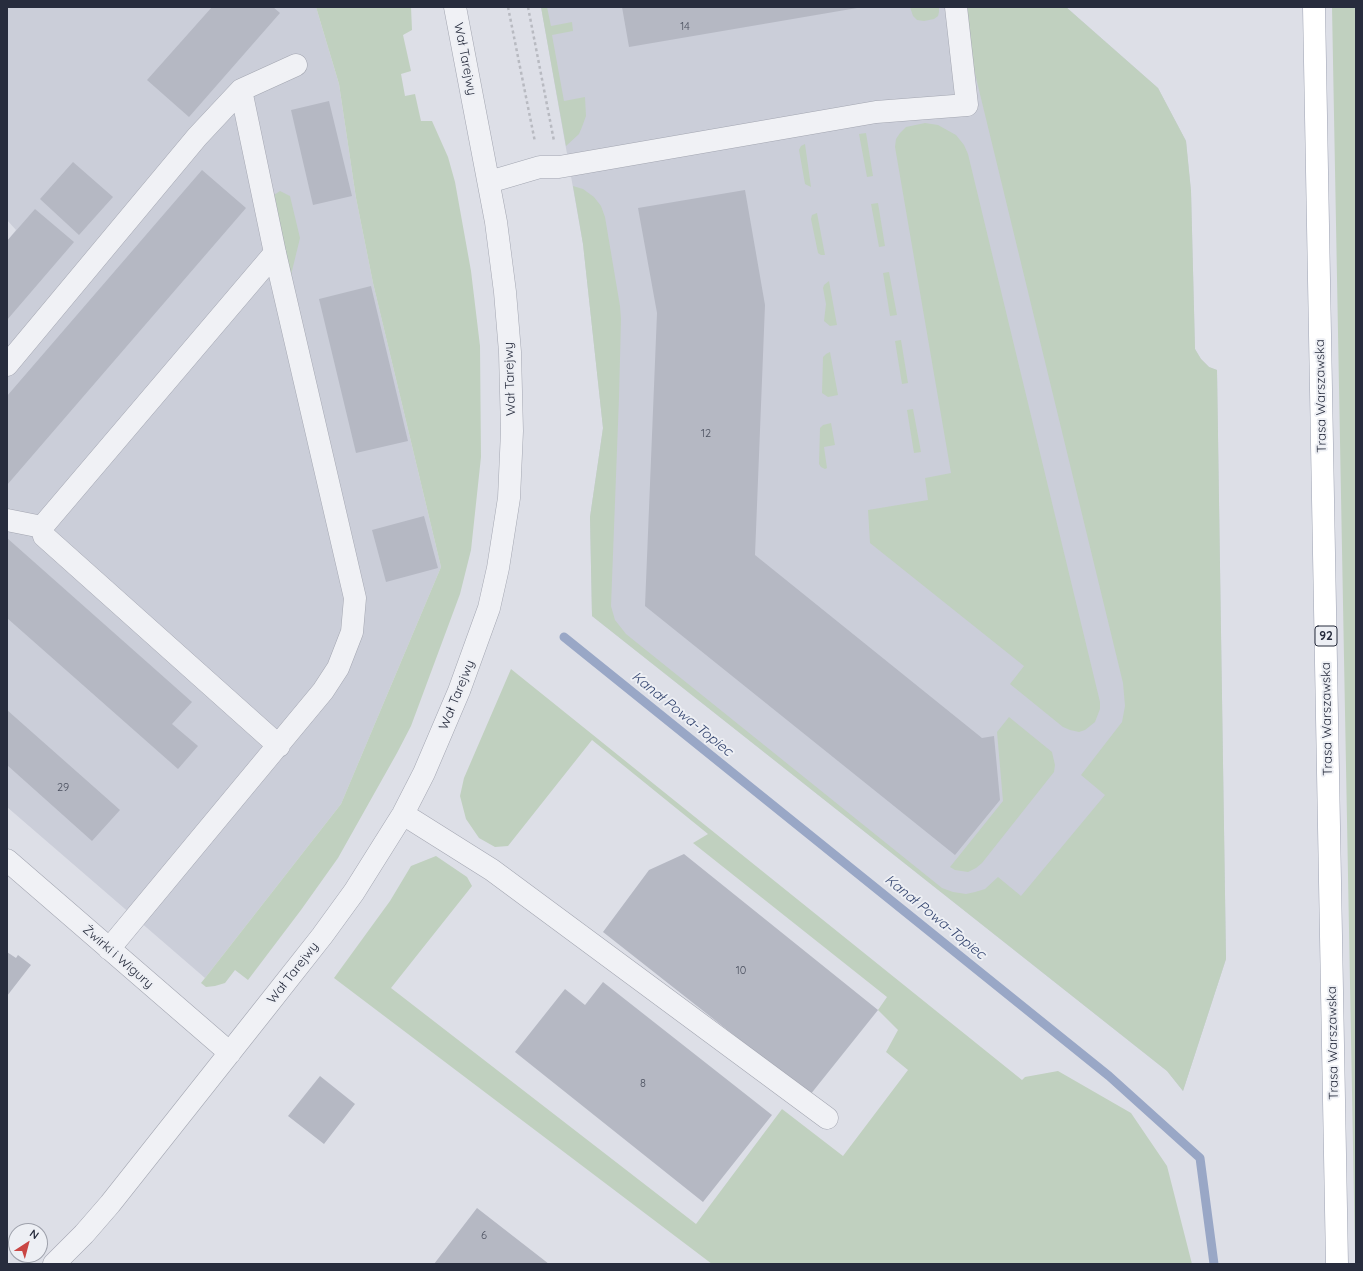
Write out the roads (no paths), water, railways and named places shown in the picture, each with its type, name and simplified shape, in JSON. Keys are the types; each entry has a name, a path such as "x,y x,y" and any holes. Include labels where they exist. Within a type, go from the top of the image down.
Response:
{"main road":[{"name":"Trasa Warszawska","path":"1314,7 1337,1264"}],"street":[{"name":"Wał Tarejwy","path":"65,1261 318,942 354,892 403,814 440,736 474,652 489,608 506,521 510,476 512,431 510,352 505,292 496,222 455,7"},
{"path":"489,182 549,167 876,112 967,105 956,7"},
{"path":"7,365 197,138 240,90 296,64"},
{"path":"110,949 324,692 338,668 352,632 355,598 275,253 240,90"},
{"path":"42,527 275,253"},
{"path":"7,520 42,527"},
{"path":"42,527 44,536 279,746"},
{"path":"403,814 492,870 827,1118"},
{"name":"Żwirki i Wigury","path":"7,860 230,1053"}],"waterway":[{"name":"Kanał Powa-Topiec","path":"564,637 1109,1076 1200,1158 1214,1264"}]}
